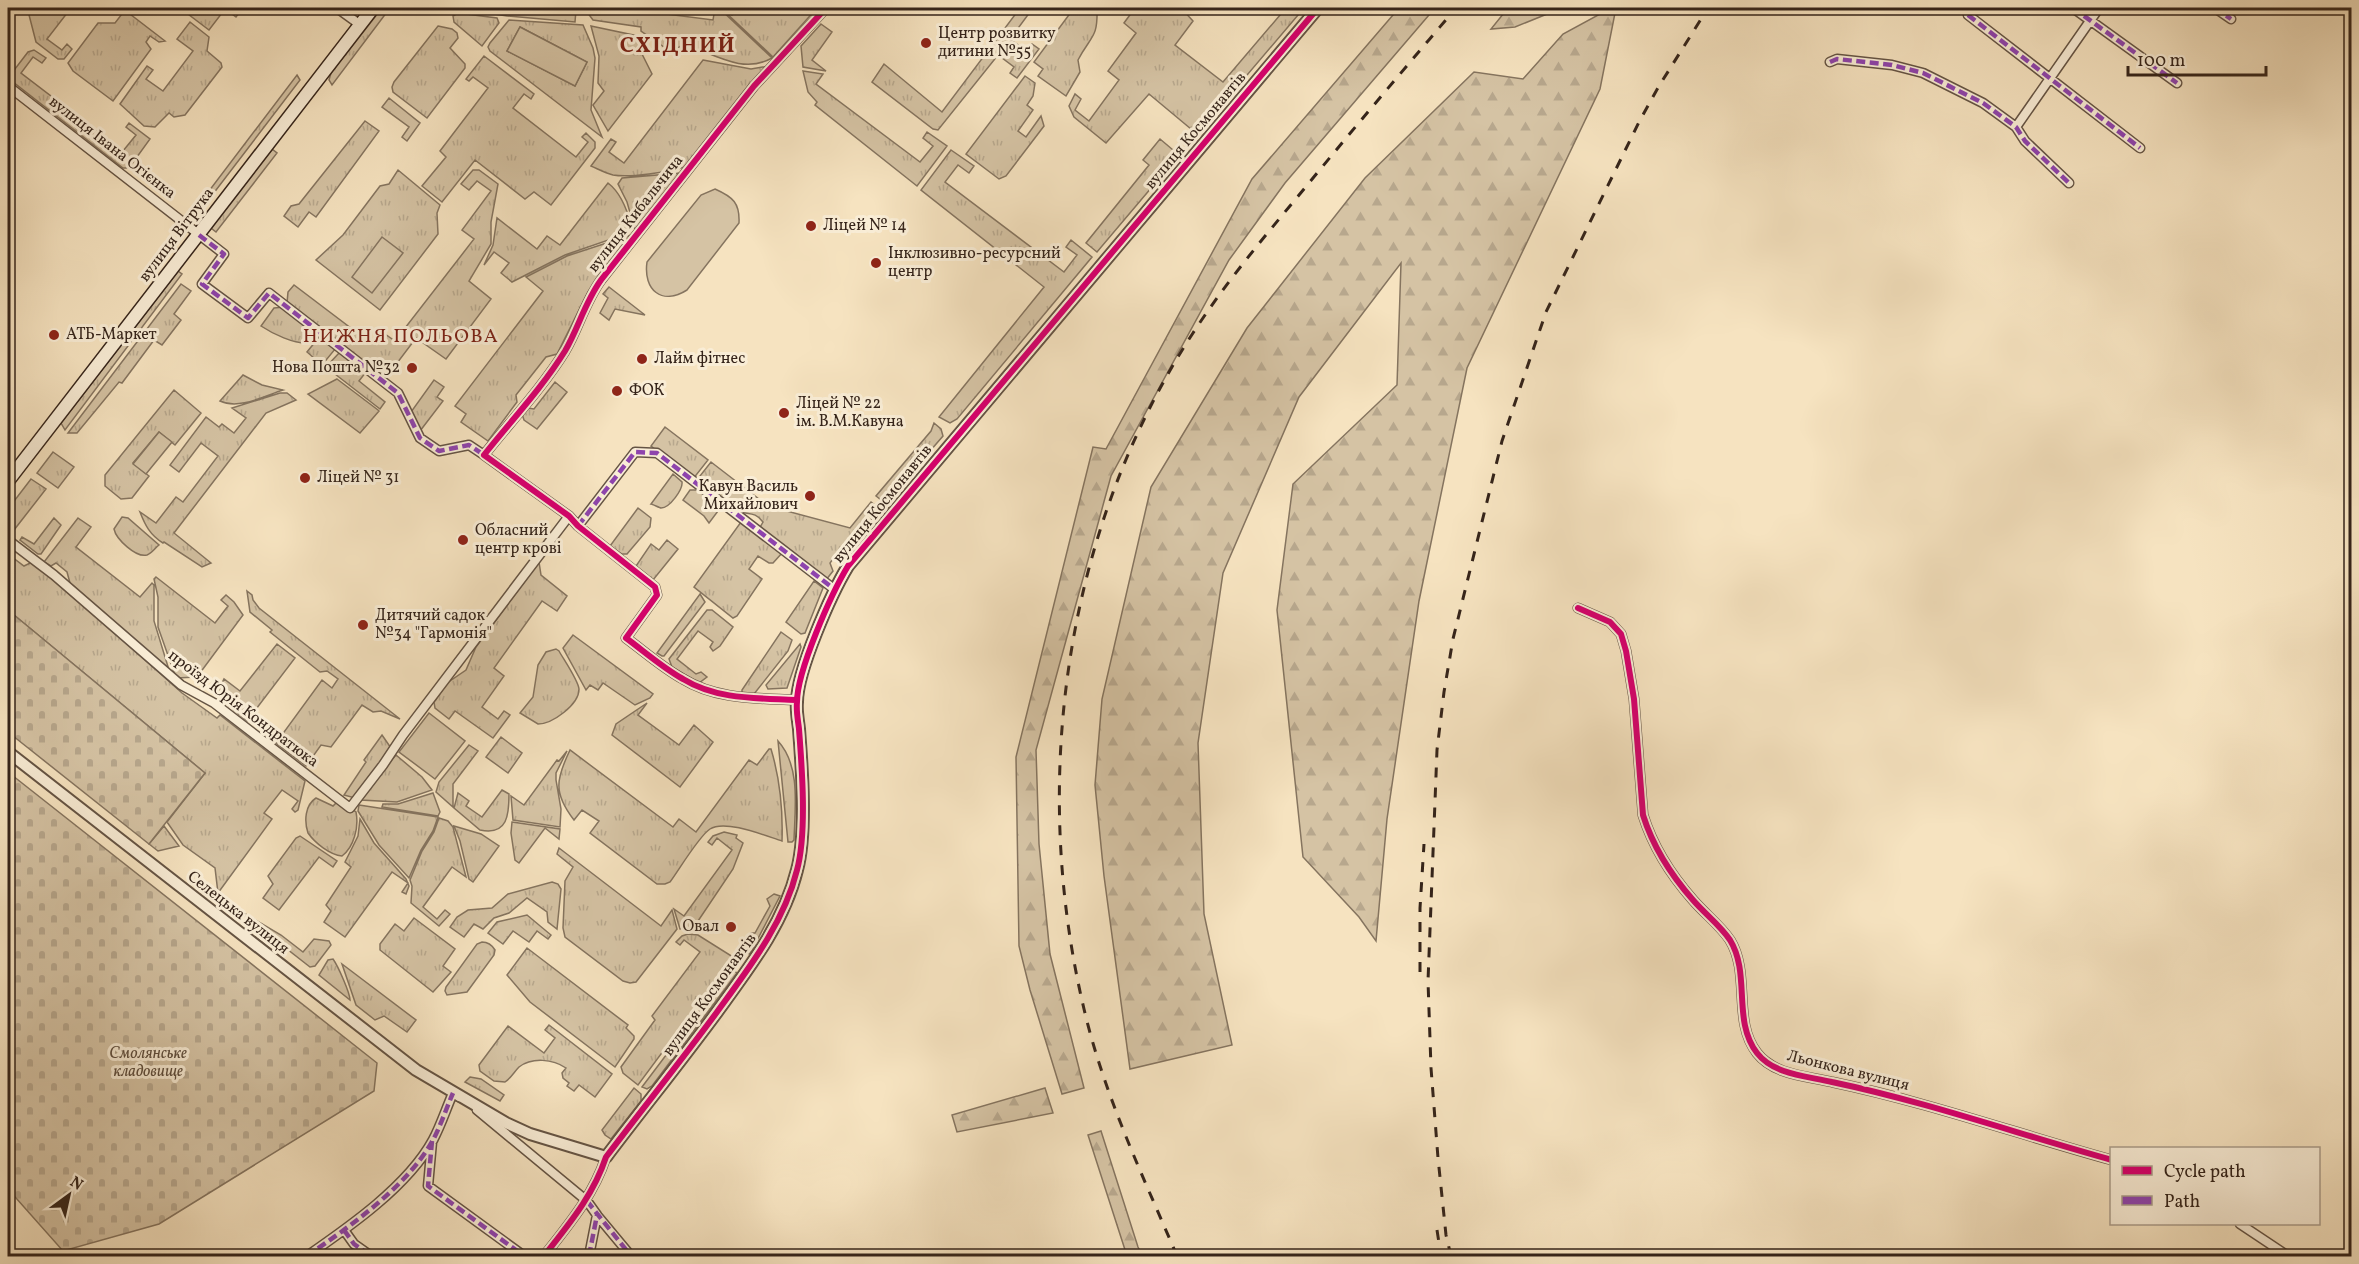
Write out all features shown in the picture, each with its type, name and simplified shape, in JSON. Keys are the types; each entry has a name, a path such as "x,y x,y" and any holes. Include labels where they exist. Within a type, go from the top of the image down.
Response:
{"main road":[{"name":"вулиця Вітрука","path":"8,481 365,8"},
{"name":"вулиця Вітрука","path":"8,471 373,8"}],"street":[{"path":"337,8 355,21"},
{"name":"вулиця Кибальчича","path":"484,455 558,361 569,344 592,292 601,280 754,86 826,8"},
{"name":"вулиця Космонавтів","path":"606,1157 752,964 785,904 797,870 801,848 800,753 796,700 801,679 834,589 854,558 891,513 1318,8"},
{"path":"2073,8 2177,83"},
{"path":"2016,127 2099,8"},
{"path":"2215,8 2231,19"},
{"path":"1968,15 2140,148"},
{"path":"1830,62 1837,58 1892,65 1923,72 1983,104 2016,127 2025,141 2069,183"},
{"name":"вулиця Івана Огієнка","path":"8,86 224,254 202,284 248,318 269,293 398,393 420,438 439,452 469,444 484,455"},
{"path":"578,526 634,452 657,453 834,589"},
{"path":"484,455 569,516 578,526 655,587 657,595 626,638 683,680 704,688 734,697 796,700"},
{"name":"проїзд Юрія Кондратюка","path":"8,540 70,588 181,685 214,703 350,808 569,516"},
{"name":"Льонкова вулиця","path":"1578,608 1610,622 1621,634 1634,699 1645,823 1655,848 1671,872 1694,902 1722,929 1737,954 1741,968 1746,1028 1757,1054 1782,1071 1886,1093 2110,1159"},
{"name":"Селецька вулиця","path":"8,752 381,1043 453,1093 587,1202 631,1257"},
{"path":"307,1257 383,1198 413,1166 432,1142 453,1093"},
{"name":"Селецька вулиця","path":"453,1093 530,1134 606,1157"},
{"path":"432,1142 428,1186 524,1257"},
{"path":"544,1257 587,1202 598,1181 606,1157"},
{"path":"589,1257 597,1215"},
{"path":"2241,1225 2288,1257"},
{"path":"344,1230 354,1244 371,1257"}],"green space":[{"path":"29,8 71,8 47,39 62,50 67,44 72,49 64,59 58,59 36,42"},
{"path":"114,8 122,8 165,41 159,42 150,36 146,42 151,49 113,101 73,71 68,63 98,23 115,23 122,14"},
{"path":"180,8 243,8 236,17 225,9 209,30"},
{"path":"382,8 390,8 332,85 329,80 331,73"},
{"path":"457,8 576,10 575,22 507,16"},
{"path":"584,8 619,8 713,20 715,8 719,8 772,58 761,63 739,63 684,44 674,54 641,31 641,27 593,20"},
{"path":"721,8 732,15 738,8 817,8 773,57"},
{"path":"1020,8 1033,8 1010,39 1026,51 1032,44 1039,49 1017,78 1010,73 1014,67 998,55 938,130 933,129 872,82 884,64 942,112"},
{"path":"1074,8 1097,8 1097,18 1093,36 1078,60 1080,72 1066,96 1038,76 1043,69 1034,62"},
{"path":"1135,8 1181,8 1193,21 1175,45 1223,82 1286,8 1304,8 1197,134 1149,94 1106,143 1074,117 1069,106 1075,94 1081,99 1075,110 1089,121 1119,80 1108,71 1136,33 1124,23"},
{"path":"1399,8 1435,8 1285,183 1229,260 1111,476 1036,750 1039,844 1050,954 1084,1088 1062,1094 1019,946 1016,757 1093,447 1106,449 1252,179"},
{"path":"1508,8 1562,8 1515,27 1491,29"},
{"path":"1611,8 1616,8 1600,89 1467,368 1419,601 1387,819 1376,941 1359,917 1303,857 1277,610 1293,484 1397,385 1401,263 1299,397 1223,573 1198,743 1204,914 1232,1045 1130,1069 1104,876 1095,785 1102,699 1151,487 1247,328 1365,178 1474,72 1523,79 1563,34"},
{"path":"458,13 497,18 499,23 482,46 454,22 453,16"},
{"path":"509,20 583,25 595,58 591,110 602,137 490,51 488,47","holes":["520,27 587,62 575,86 507,51"]},
{"path":"190,22 209,37 207,51 221,63 222,67 185,115 174,117 169,113 155,127 144,126 120,104 147,66 153,70 146,79 163,91 193,51 177,39"},
{"path":"821,24 832,32 812,60 826,71 803,67 801,46"},
{"path":"438,26 452,29 457,33 458,38 450,48 465,64 465,68 427,118 393,92 392,87"},
{"path":"591,26 638,36 642,54 652,74 608,131 593,105 604,91 598,83 599,56"},
{"path":"520,27 587,62 575,86 507,51"},
{"path":"34,50 46,58 42,63 33,57 21,73 123,151 136,135 126,127 129,123 150,139 129,168 123,168 8,78 28,52"},
{"path":"484,56 534,94 531,99 524,94 513,108 576,157 588,142 582,137 586,133 595,142 595,148 551,205 534,192 525,199 475,160 442,202 422,186 446,157 440,151 488,88 473,77 469,81 466,79"},
{"path":"703,60 751,69 769,66 685,167 649,174 620,176 591,166 611,139 616,142 609,152 624,163"},
{"path":"803,71 823,74 816,84 920,162 933,146 923,138 927,132 947,146 917,186 815,105 817,102 808,92"},
{"path":"297,75 300,80 197,215 193,212"},
{"path":"1025,76 1035,83 1033,96 1027,105 1033,110 1018,131 1026,137 1041,116 1044,126 1006,176 999,179 966,154"},
{"path":"389,98 420,123 407,141 402,137 409,127 382,107"},
{"path":"365,121 379,131 316,217 309,212 298,227 284,216 291,206 299,204"},
{"path":"1160,139 1179,155 1097,252 1086,243 1149,165 1143,160"},
{"path":"272,149 277,153 216,232 211,228"},
{"path":"951,150 974,166 969,173 958,165 945,182 1064,272 1077,255 1066,247 1071,240 1092,257 957,419 950,423 939,417 1044,287 921,190"},
{"path":"398,170 440,205 437,213 438,234 380,310 316,260 343,235 380,186 389,184"},
{"path":"473,170 479,170 498,184 491,222 491,244 469,281 491,299 446,359 416,338 385,379 287,303 288,292 294,285 372,344 382,332 395,341 474,239 462,230 491,191 477,181 469,190 461,184"},
{"path":"681,173 635,230 627,202 618,184 622,178"},
{"path":"608,183 620,196 628,213 631,225 626,234 565,255 512,282 501,273 509,263 494,252 484,265 493,245 497,218 537,249 547,236 560,245"},
{"path":"715,189 726,195 737,206 739,223 687,290 670,296 656,293 648,280 647,262 701,195"},
{"path":"631,235 588,292 557,354 546,357 516,395 517,402 488,441 461,422 466,414 455,406 543,291 526,277 567,256"},
{"path":"382,237 403,253 372,293 352,277"},
{"path":"178,271 182,274 65,430 61,423"},
{"path":"181,284 191,291 174,314 181,320 162,345 154,340 122,383 119,382 77,433 68,433"},
{"path":"609,287 645,315 615,309 609,320 600,313 608,298 603,294"},
{"path":"284,307 317,333 308,343 284,338 261,326 274,308"},
{"path":"320,336 336,348 322,365 307,352"},
{"path":"340,352 366,372 359,381 385,402 380,409 326,367"},
{"path":"243,375 262,385 283,390 243,403 220,401"},
{"path":"337,379 379,411 360,433 308,394"},
{"path":"434,380 444,387 437,397 443,401 420,431 411,412"},
{"path":"555,382 567,392 537,429 524,420 522,414 528,408 534,409"},
{"path":"174,390 201,413 175,445 159,432 133,463 149,476 132,498 121,499 105,486 105,475"},
{"path":"280,393 287,393 296,400 266,413 174,533 211,563 202,567 155,537 140,512 156,523 176,497 183,502 218,456 201,443 179,472 170,465 206,417 219,427 222,424 234,433 246,418 232,408"},
{"path":"934,423 941,429 943,436 885,503 876,496 931,431"},
{"path":"665,427 708,460 693,479 651,446"},
{"path":"159,432 172,442 146,474 133,464"},
{"path":"53,452 74,467 58,488 37,473"},
{"path":"711,462 768,506 850,528 871,502 880,509 844,552 840,549 830,563 833,571 826,580 759,529 763,522 757,516 732,509 696,481"},
{"path":"673,474 682,482 675,498 661,508 651,504"},
{"path":"31,479 46,489 14,530 8,524 8,509"},
{"path":"690,490 698,490 721,507 709,523 704,516 683,500"},
{"path":"638,508 651,518 650,527 627,554 622,554 610,546"},
{"path":"122,517 128,518 159,545 147,555 137,554 127,547 118,538 114,529"},
{"path":"54,518 61,525 41,554 20,540 22,537 34,544"},
{"path":"78,518 91,527 76,547 140,597 152,583 154,585 154,621 169,670 70,583 67,572 56,563 51,566 44,562"},
{"path":"741,522 782,553 773,563 758,556 749,569 762,579 737,616 733,618 694,587"},
{"path":"667,540 678,549 653,580 636,566 651,544 659,550"},
{"path":"8,554 24,566 32,562 49,574 182,693 217,718 220,715 305,781 298,810 295,812 292,809 298,801 282,790 264,813 272,819 218,893 215,868 183,845 167,822 205,773 8,610"},
{"path":"539,562 541,575 567,596 557,611 542,601 494,668 504,676 482,707 498,719 504,711 510,715 493,738 455,711 449,719 435,708 434,702 447,683 466,670 476,647"},
{"path":"156,577 215,623 228,606 221,600 226,595 243,615 197,677 176,678 158,627 158,597 154,579"},
{"path":"814,581 823,588 805,633 801,634 786,622"},
{"path":"247,591 259,608 400,719 381,711 373,712 362,705 331,747 321,745 306,766 276,743 322,680 332,688 338,679 327,671 320,672 270,632 272,630 250,612"},
{"path":"700,594 705,602 664,656 657,653"},
{"path":"8,610 205,773 149,844 8,732"},
{"path":"707,610 712,610 733,627 720,646 713,651 710,647 713,642 698,631 677,659 696,674 701,672 707,677 699,683 672,667 669,659"},
{"path":"781,632 792,640 788,651 754,694 742,693 742,690"},
{"path":"573,635 653,694 650,698 635,705 603,683 598,690 590,685 586,690 563,648"},
{"path":"277,644 295,658 247,721 216,695 224,679 240,691"},
{"path":"800,644 801,647 787,688 768,689 766,685"},
{"path":"556,649 576,681 579,689 578,695 564,712 550,721 538,724 520,713 533,697 538,665 546,652"},
{"path":"647,703 638,715 679,745 694,725 713,742 680,787 612,735 616,724"},
{"path":"429,713 465,741 435,779 399,752"},
{"path":"382,735 391,748 355,798 344,795 366,762 364,760"},
{"path":"501,737 522,753 508,773 486,757"},
{"path":"778,741 790,763 795,788 794,840 792,842 788,842"},
{"path":"469,745 478,751 453,784 453,807 436,792 439,782"},
{"path":"771,749 779,783 782,841 746,829 717,826 705,833 670,882 665,884 657,884 590,833 599,821 582,810 574,820 560,794 562,769 570,750 673,827 679,819 696,832 749,760 757,765"},
{"path":"567,751 556,773 561,809 560,827 513,820 511,796 524,805 557,760 559,761"},
{"path":"396,755 422,777 432,790 397,802 361,800 366,789"},
{"name":"Смолянське кладовище","path":"8,772 377,1063 374,1091 159,1224 63,1251 8,1189"},
{"path":"502,790 509,794 507,816 505,822 496,830 480,830 454,808 458,793 469,801 466,806 482,817"},
{"path":"433,793 440,812 438,816 382,807 383,804 398,804"},
{"path":"316,798 333,806 339,800 356,812 355,836 350,847 342,856 323,848 308,833 306,814 312,801"},
{"path":"359,805 438,817 409,878 379,845 358,811"},
{"path":"439,818 448,821 453,827 466,877 452,867 423,907 437,919 445,910 450,914 439,926 411,903 410,880"},
{"path":"360,819 374,843 408,883 392,872 345,937 324,922 331,911 326,905 351,867 345,862 358,836"},
{"path":"512,822 560,829 559,839 545,828 519,863 515,860 511,833"},
{"path":"164,826 179,846 158,851 149,844"},
{"path":"454,826 481,834 499,846 473,882 469,879"},
{"path":"724,832 737,835 736,838 743,843 733,869 694,927 680,929 674,909 684,916 732,850 717,838 712,845 708,842 713,836"},
{"path":"300,836 337,861 333,867 319,857 279,910 263,898 273,884 268,876 296,838"},
{"path":"559,848 661,926 672,910 677,929 636,982 623,981 565,937 563,928 565,881 573,867 557,854"},
{"path":"552,882 558,884 561,889 557,929 548,922 547,912 527,898 509,913 494,918 483,929 474,924 464,937 450,927 457,917 468,910 492,908 508,894"},
{"path":"408,883 409,886 406,894 402,892"},
{"path":"774,894 780,896 750,954 746,953 743,946 751,933 755,933 770,906 767,899"},
{"path":"232,906 281,935 303,952 314,939 329,941 331,945 315,966 310,967"},
{"path":"527,915 551,935 548,939 537,931 529,942 513,931 503,944 488,933 497,922"},
{"path":"414,918 455,949 443,966 451,972 433,992 380,950 380,944 395,924 404,931"},
{"path":"688,934 698,935 733,957 638,1085 623,1073 621,1067 655,1020 652,1016 700,952 684,940 680,945 676,942"},
{"path":"488,943 495,950 494,955 467,992 447,995 446,987 477,944"},
{"path":"527,948 628,1025 626,1028 634,1039 615,1067 530,1002 507,975"},
{"path":"333,959 350,1000 319,975 328,960"},
{"path":"342,964 416,1020 407,1032 384,1016 375,1020 356,1005"},
{"path":"731,969 737,973 652,1086 647,1089 642,1087"},
{"path":"549,1025 612,1074 595,1097 579,1085 574,1091 567,1086 569,1083 563,1078 562,1073 566,1068 549,1061 524,1064 505,1082 494,1081 480,1071 479,1065 508,1026 544,1053 555,1038 545,1030"},
{"path":"470,1077 481,1079 504,1095 500,1101 465,1082"},
{"path":"634,1088 641,1094 641,1101 611,1139 602,1130"},
{"path":"1045,1088 1053,1113 957,1132 952,1115"},
{"path":"1101,1131 1138,1247 1143,1256 1127,1256 1088,1135"}],"railway":[{"path":"1177,1256 1125,1135 1102,1073 1084,1009 1068,923 1060,835 1061,747 1070,660 1088,574 1114,490 1149,409 1193,333 1260,242 1456,8"},
{"path":"1451,1256 1446,1235 1438,1158 1431,1068 1428,981 1437,750 1453,639 1502,441 1546,312 1639,122 1708,8"},
{"path":"1420,972 1420,908 1424,844"},
{"path":"1437,1230 1441,1256"}],"marked path":[{"path":"2073,8 2177,83"},
{"path":"2215,8 2231,19"},
{"path":"1968,15 2140,148"},
{"path":"1830,62 1837,59 1892,65 1923,73 1983,103 2016,127 2025,141 2069,183"},
{"path":"199,235 224,254 202,284 248,318 269,293 398,393 420,438 439,451 469,445 484,455"},
{"path":"578,526 635,452 657,453 834,589"},
{"path":"307,1256 376,1204 409,1173 433,1140 453,1093"},
{"path":"432,1141 428,1186 524,1256"},
{"path":"587,1201 631,1256"},
{"path":"589,1256 597,1215"},
{"path":"344,1230 354,1244 371,1256"}],"cycle path":[{"path":"796,700 738,697 696,686 661,665 626,638 657,595 655,587 578,526 569,516 484,455 556,365 570,343 590,297 601,280 754,86 826,8"},
{"path":"544,1256 587,1197 606,1157 741,979 784,908 797,870 802,838 798,688 816,633 848,566 1318,8"},
{"path":"1578,608 1610,622 1621,634 1634,699 1643,815 1657,849 1670,871 1730,940 1740,968 1745,1027 1757,1053 1772,1066 1792,1074 1903,1099 2110,1159"}],"place":[{"name":"Центр розвитку дитини №55","path":"926,43"},
{"name":"Ліцей № 14","path":"811,226"},
{"name":"Інклюзивно-ресурсний центр","path":"876,263"},
{"name":"АТБ-Маркет","path":"54,335"},
{"name":"Лайм фітнес","path":"642,359"},
{"name":"Нова Пошта №32","path":"412,368"},
{"name":"ФОК","path":"617,391"},
{"name":"Ліцей № 22 ім. В.М.Кавуна","path":"784,413"},
{"name":"Ліцей № 31","path":"305,478"},
{"name":"Кавун Василь Михайлович","path":"810,496"},
{"name":"Обласний центр крові","path":"463,540"},
{"name":"Дитячий садок №34 \"Гармонія\"","path":"363,625"},
{"name":"Овал","path":"731,927"}],"district":[{"name":"СХІДНИЙ","path":"678,46"},
{"name":"НИЖНЯ ПОЛЬОВА","path":"401,337"}]}
